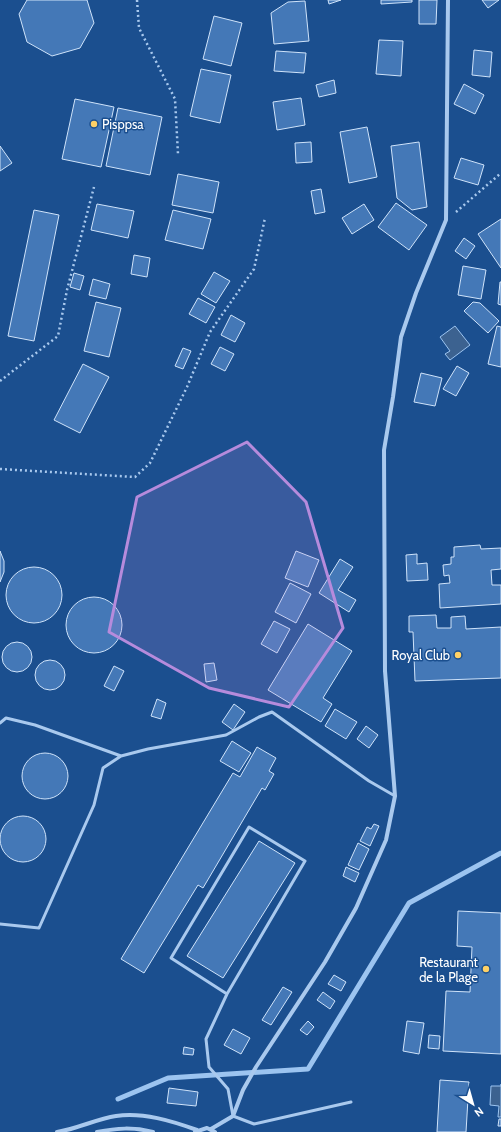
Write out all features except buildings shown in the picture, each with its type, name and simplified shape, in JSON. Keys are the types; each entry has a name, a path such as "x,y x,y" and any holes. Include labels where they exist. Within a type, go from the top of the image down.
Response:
{"street":[{"path":"56,1132 116,1116 131,1115 168,1120 196,1131 202,1128 213,1131 233,1116 243,1090 256,1067 325,962 356,908 386,840 395,796 385,671 384,450 401,337 416,292 446,220 448,0"},
{"path":"97,1132 124,1127 138,1128 153,1132"}],"lane":[{"path":"0,924 39,928 94,805 103,768 121,756 148,748 226,735 259,716 272,712 369,781 395,796"},
{"path":"0,723 6,718 121,756"},
{"path":"227,994 171,958 249,827 305,861 227,994 206,1039 209,1067 228,1089 233,1116 254,1124 350,1102"}],"path":[{"path":"137,0 139,28 175,99 178,154"},
{"path":"446,220 501,173"},
{"path":"0,381 58,336 67,290 94,187"},
{"path":"0,469 135,477 150,463 187,388 210,332 254,269 265,218"}],"highlighted area":[{"path":"247,442 306,502 343,628 289,707 209,688 109,632 137,497"}],"water":[{"path":"455,326 470,345 450,360 445,354 450,351 440,337"},
{"path":"491,1086 501,1086 501,1117 498,1117 499,1106 490,1105"}],"waterway":[{"path":"118,1099 168,1078 308,1069 409,903 501,853"}],"place":[{"name":"Pisppsa","path":"94,124"},
{"name":"Royal Club","path":"458,655"},
{"name":"Restaurant de la Plage","path":"486,969"}]}
